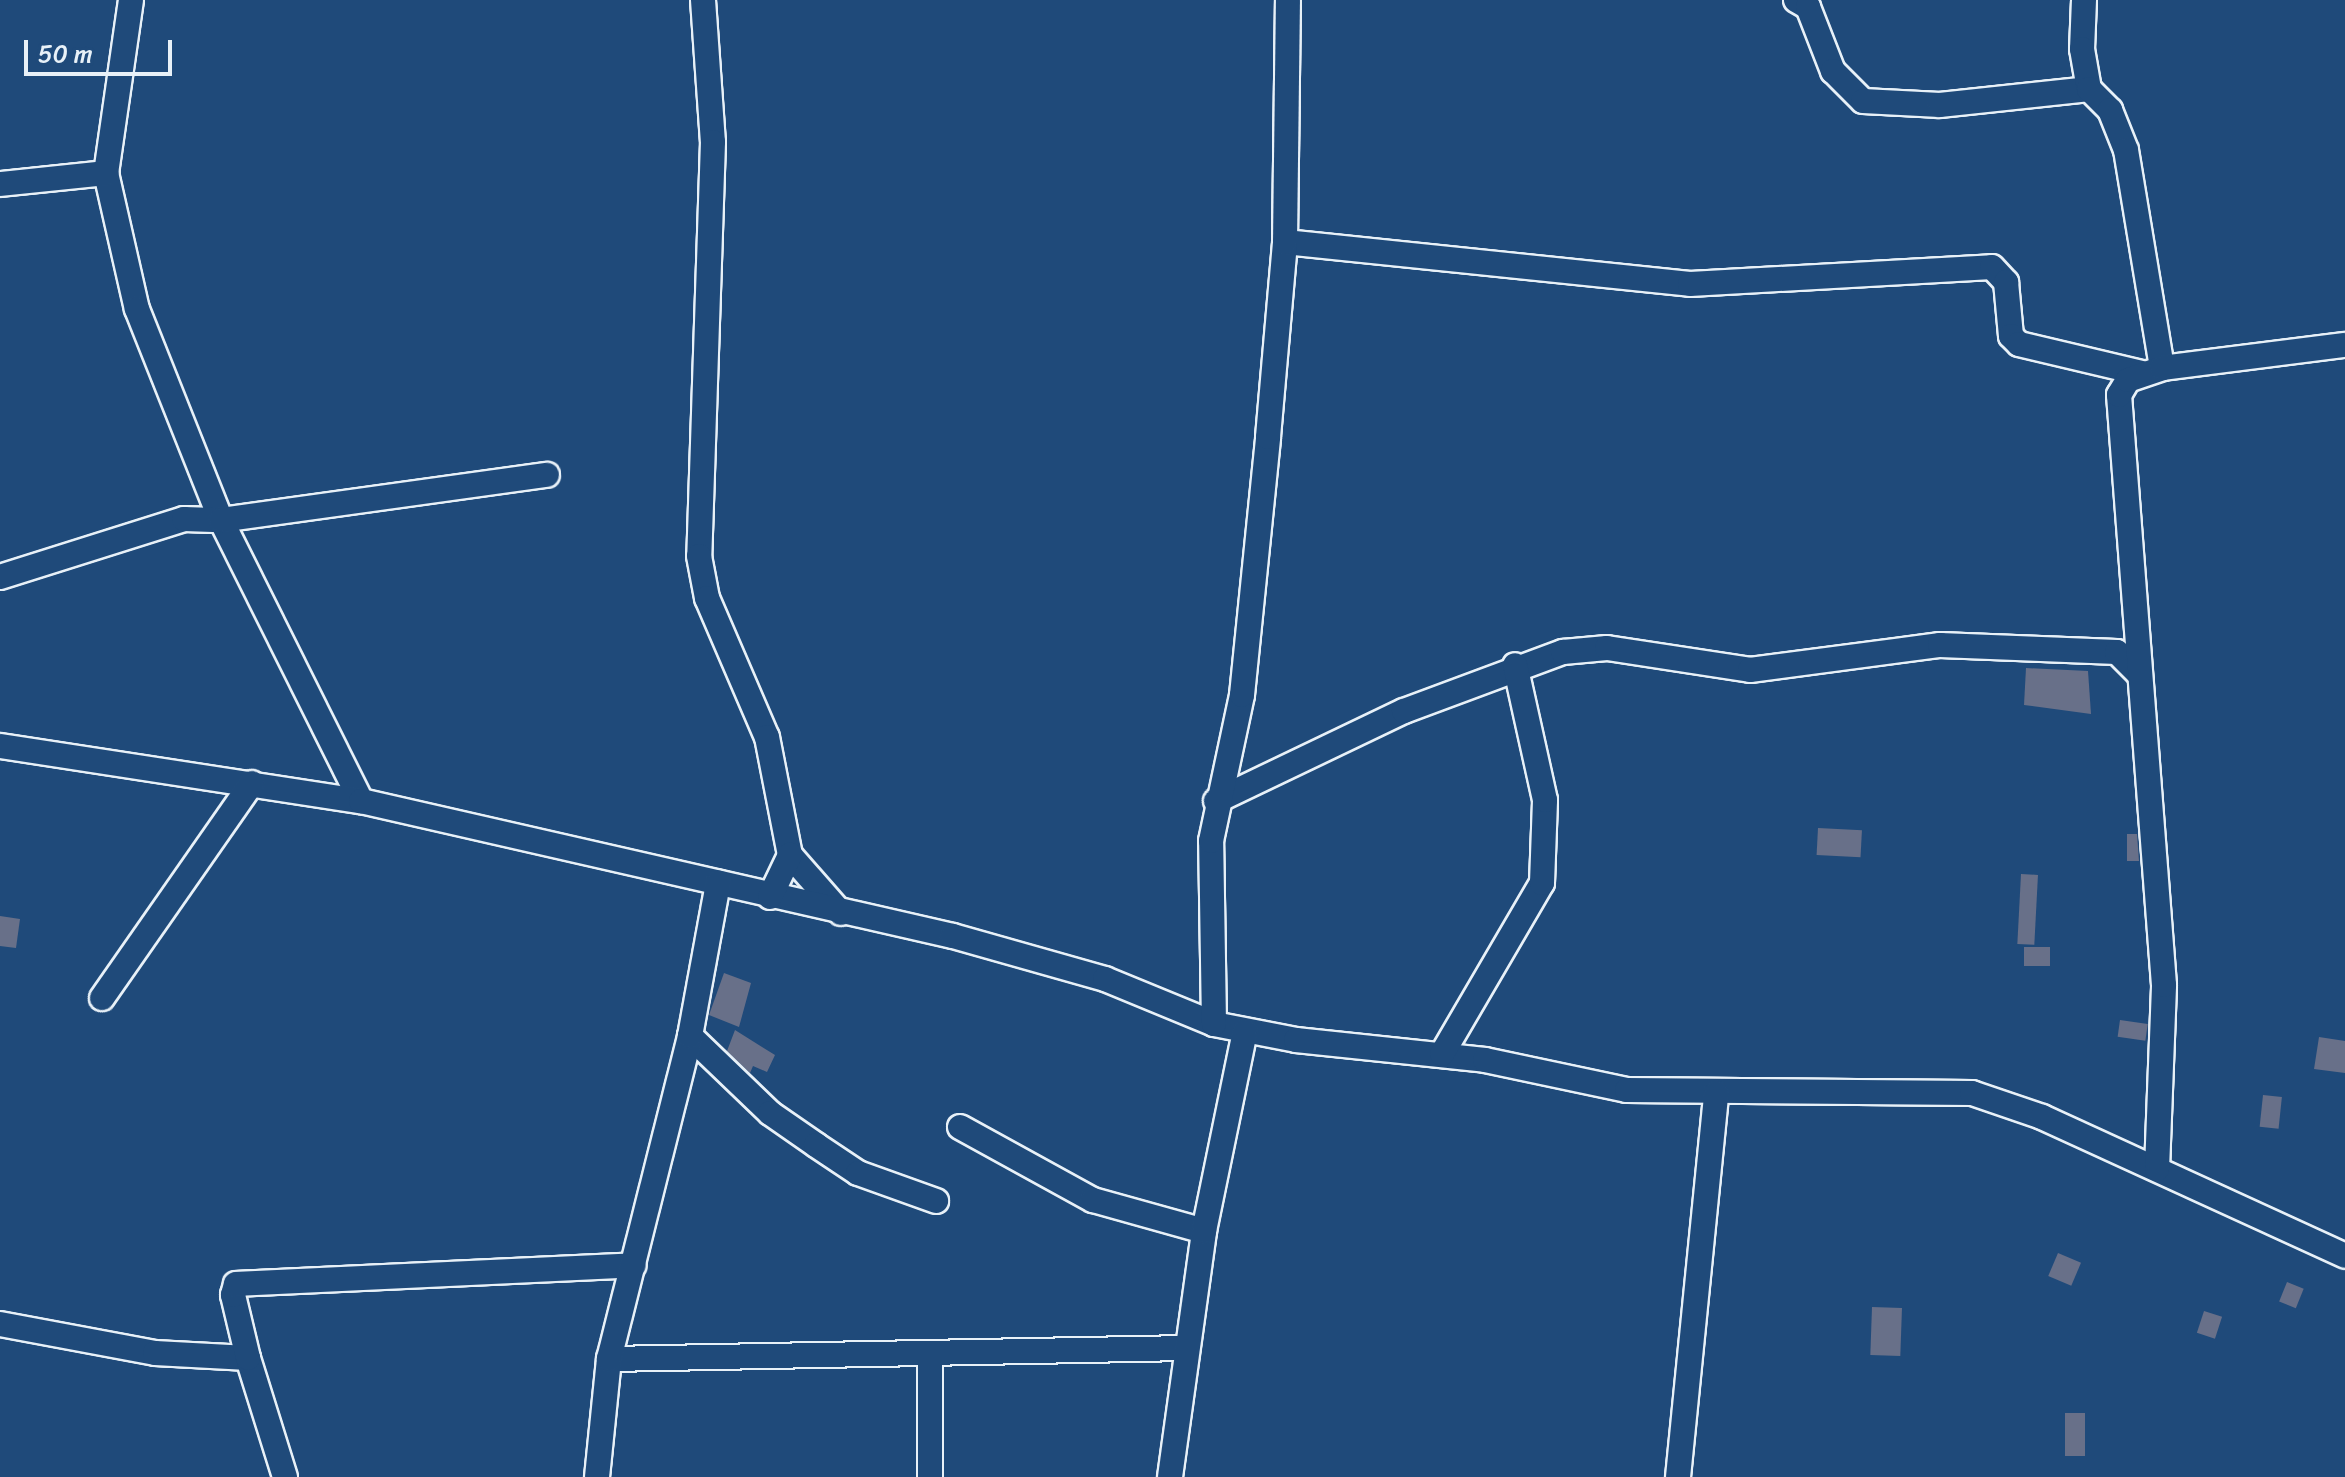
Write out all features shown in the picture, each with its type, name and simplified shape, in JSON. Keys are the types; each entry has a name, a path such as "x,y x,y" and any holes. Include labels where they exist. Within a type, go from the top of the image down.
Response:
{"street":[{"path":"131,0 106,173 137,309 221,520 361,801"},
{"path":"703,0 713,142 699,556 707,598 767,737 790,855 841,913"},
{"path":"1214,1024 1211,841 1216,801 1242,695 1285,242 1288,0"},
{"path":"1796,0 1808,7 1833,71 1863,101 1940,105 2089,89"},
{"path":"2084,0 2082,49 2089,89 2110,110 2126,150 2152,371"},
{"path":"0,184 106,173"},
{"path":"1285,242 1690,284 1992,267 2006,282 2011,336 2019,344 2152,371 2345,345"},
{"path":"2152,371 2119,395 2164,985 2157,1169"},
{"path":"0,577 184,519 221,520 547,475"},
{"path":"2117,652 2136,630"},
{"path":"1216,801 1515,665 1607,648 1750,670 1940,645 2117,652 2138,673"},
{"path":"1442,1054 1542,883 1545,800 1515,665"},
{"path":"0,746 361,801 718,883 1105,979 1214,1024 1245,1031 1442,1054 1627,1090 1716,1093 1900,1088 1972,1093 2157,1169 2344,1259"},
{"path":"102,998 252,783"},
{"path":"770,897 790,855"},
{"path":"597,1477 609,1359 634,1265 642,1208 690,1036 718,883"},
{"path":"1170,1477 1204,1231 1245,1031"},
{"path":"690,1036 770,1113 816,1145 858,1173 936,1201"},
{"path":"1678,1477 1716,1093"},
{"path":"960,1127 1069,1190 1204,1231"},
{"path":"284,1477 248,1358 233,1295 236,1284 634,1265"},
{"path":"0,1324 155,1353 248,1358"},
{"path":"609,1359 1186,1348"},
{"path":"930,1353 930,1477"}],"building":[{"path":"2026,668 2088,671 2091,714 2024,705"},
{"path":"1818,828 1862,830 1861,857 1817,855"},
{"path":"2127,834 2137,834 2139,861 2127,861"},
{"path":"2021,874 2038,875 2034,945 2017,944"},
{"path":"0,916 20,919 16,948 0,946"},
{"path":"2024,947 2050,947 2050,966 2024,966"},
{"path":"724,973 751,983 739,1027 709,1015"},
{"path":"2120,1020 2148,1024 2145,1041 2118,1037"},
{"path":"735,1030 775,1055 767,1072 753,1066 750,1073 727,1051"},
{"path":"2319,1037 2345,1041 2345,1073 2314,1069"},
{"path":"2263,1095 2282,1097 2279,1129 2260,1127"},
{"path":"2058,1253 2081,1263 2071,1286 2048,1276"},
{"path":"2287,1282 2304,1289 2296,1308 2279,1301"},
{"path":"1872,1307 1902,1308 1900,1356 1870,1355"},
{"path":"2204,1311 2222,1317 2215,1339 2197,1333"},
{"path":"2065,1413 2085,1413 2085,1456 2065,1456"}]}
